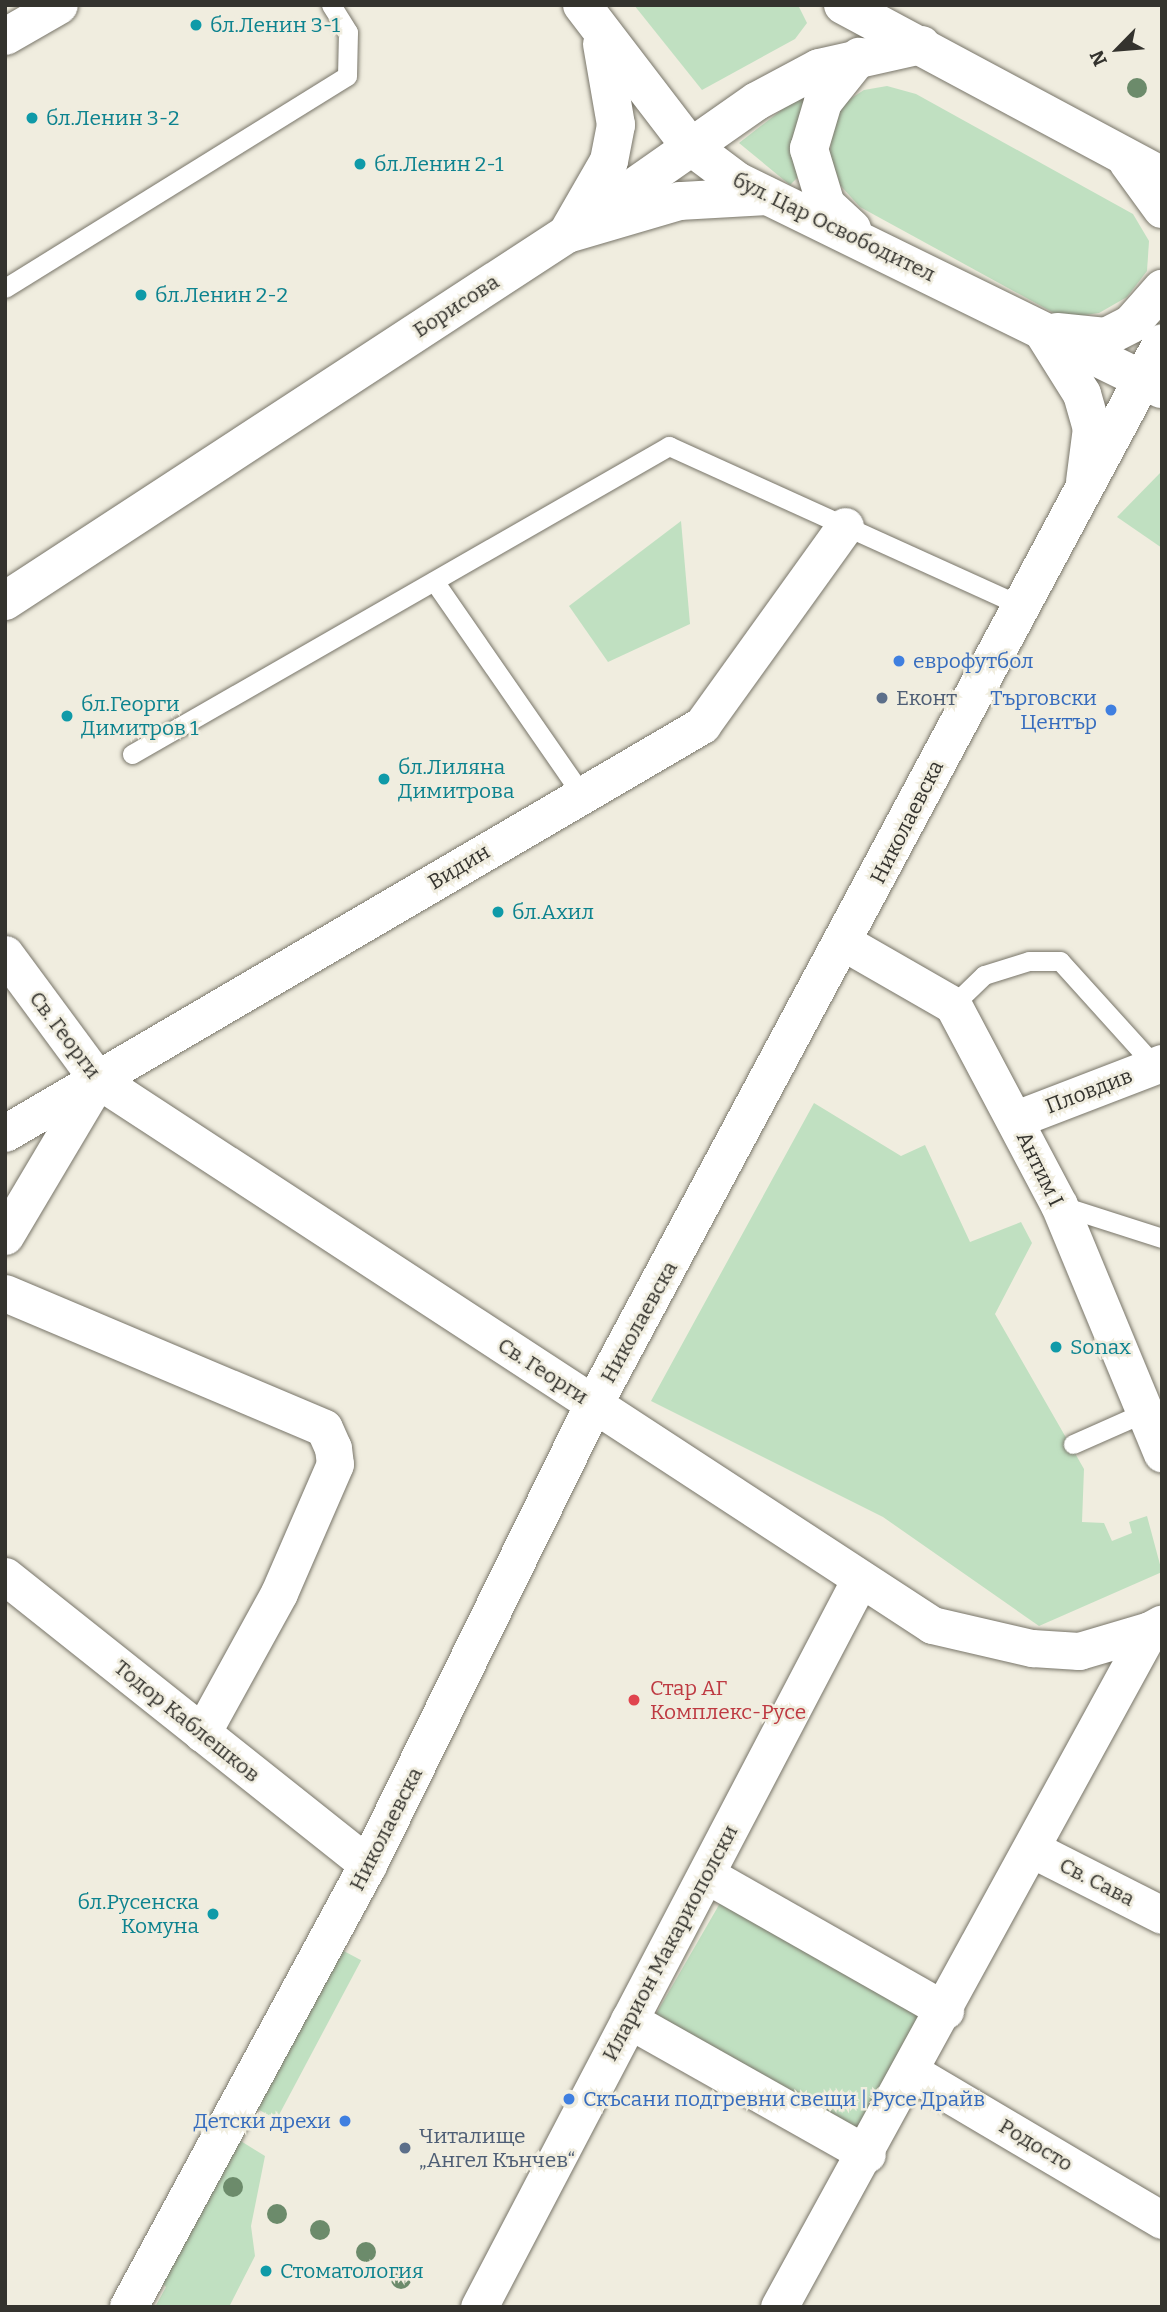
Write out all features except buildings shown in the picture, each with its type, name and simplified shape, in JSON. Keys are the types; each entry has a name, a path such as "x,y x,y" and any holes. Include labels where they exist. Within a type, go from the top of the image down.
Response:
{"main road":[{"path":"843,5 1162,176"},
{"path":"567,234 594,197 616,125 590,17"},
{"name":"бул. Цар Освободител","path":"590,17 689,145 767,196 867,242 1152,384"},
{"name":"Борисова","path":"5,601 567,234 689,145 791,82 859,57 921,45"},
{"path":"859,57 822,102 810,149 826,205 867,242"},
{"path":"1119,153 1162,209"},
{"path":"567,234 680,201 767,196"},
{"path":"1041,330 1106,337 1131,324 1162,289"},
{"path":"1041,330 1082,394 1092,428 1085,482"},
{"name":"Николаевска","path":"129,2307 368,1866 594,1404 845,943 1018,604 1085,482 1152,384 1162,343"}],"street":[{"path":"5,37 59,5"},
{"name":"Видин","path":"5,1133 702,725 845,526"},
{"path":"845,943 953,1005"},
{"name":"Св. Георги","path":"5,954 98,1080 594,1404 714,1477 932,1625 1032,1648 1079,1651 1156,1626"},
{"name":"Антим I","path":"953,1005 1016,1119 1059,1205 1162,1454"},
{"name":"Пловдив","path":"1016,1119 1158,1064"},
{"path":"5,1236 98,1080"},
{"path":"5,1293 324,1428 333,1448 335,1464 279,1592 202,1734"},
{"name":"Тодор Каблешков","path":"5,1576 368,1866"},
{"name":"Иларион Макариополски","path":"479,2307 860,1578"},
{"path":"779,2307 867,2154 1124,1679 1156,1626"},
{"path":"1079,1651 1124,1679"},
{"name":"Св. Сава","path":"1032,1849 1162,1914"},
{"path":"707,1875 945,2010"},
{"path":"629,2020 867,2154"},
{"name":"Родосто","path":"910,2071 1162,2220"}],"lane":[{"path":"5,288 347,76 348,32 331,5"},
{"path":"132,754 669,446 1018,604"},
{"path":"434,581 582,795"},
{"path":"953,1005 984,975 1029,961 1060,961 1158,1064"},
{"path":"1059,1205 1162,1238"},
{"path":"1073,1444 1143,1413"}],"green space":[{"path":"634,5 798,5 807,23 795,39 702,90"},
{"path":"887,86 916,94 1133,214 1149,241 1147,271 1127,297 1099,313 1063,318 860,207 840,185 830,154 833,121 844,103 864,90"},
{"path":"806,91 795,132 797,178 790,185 739,143"},
{"path":"1162,471 1162,548 1117,517"},
{"path":"681,521 690,624 608,662 569,606"},
{"path":"814,1103 901,1156 925,1145 970,1242 1021,1222 1032,1243 995,1314 1084,1469 1082,1522 1104,1523 1112,1541 1132,1533 1129,1522 1147,1516 1162,1572 1039,1626 883,1517 651,1401"},
{"path":"727,1891 931,2008 860,2131 656,2014"},
{"path":"340,1949 361,1960 277,2119 255,2108"},
{"path":"236,2138 265,2156 251,2226 255,2256 229,2307 155,2307 166,2287 159,2280"}],"place":[{"name":"бл.Ленин 3-1","path":"196,25"},
{"name":"бл.Ленин 3-2","path":"32,118"},
{"name":"бл.Ленин 2-1","path":"360,164"},
{"name":"бл.Ленин 2-2","path":"141,295"},
{"name":"еврофутбол","path":"899,661"},
{"name":"Еконт","path":"882,698"},
{"name":"Търговски Център","path":"1111,710"},
{"name":"бл.Георги Димитров 1","path":"67,716"},
{"name":"бл.Лиляна Димитрова","path":"384,779"},
{"name":"бл.Ахил","path":"498,912"},
{"name":"Sonax","path":"1056,1347"},
{"name":"Стар АГ Комплекс-Русе","path":"634,1700"},
{"name":"бл.Русенска Комуна","path":"213,1914"},
{"name":"Скъсани подгревни свещи | Русе Драйв","path":"569,2099"},
{"name":"Детски дрехи","path":"345,2121"},
{"name":"Читалище „Ангел Кънчев“","path":"405,2148"},
{"name":"Стоматология","path":"266,2271"}]}
